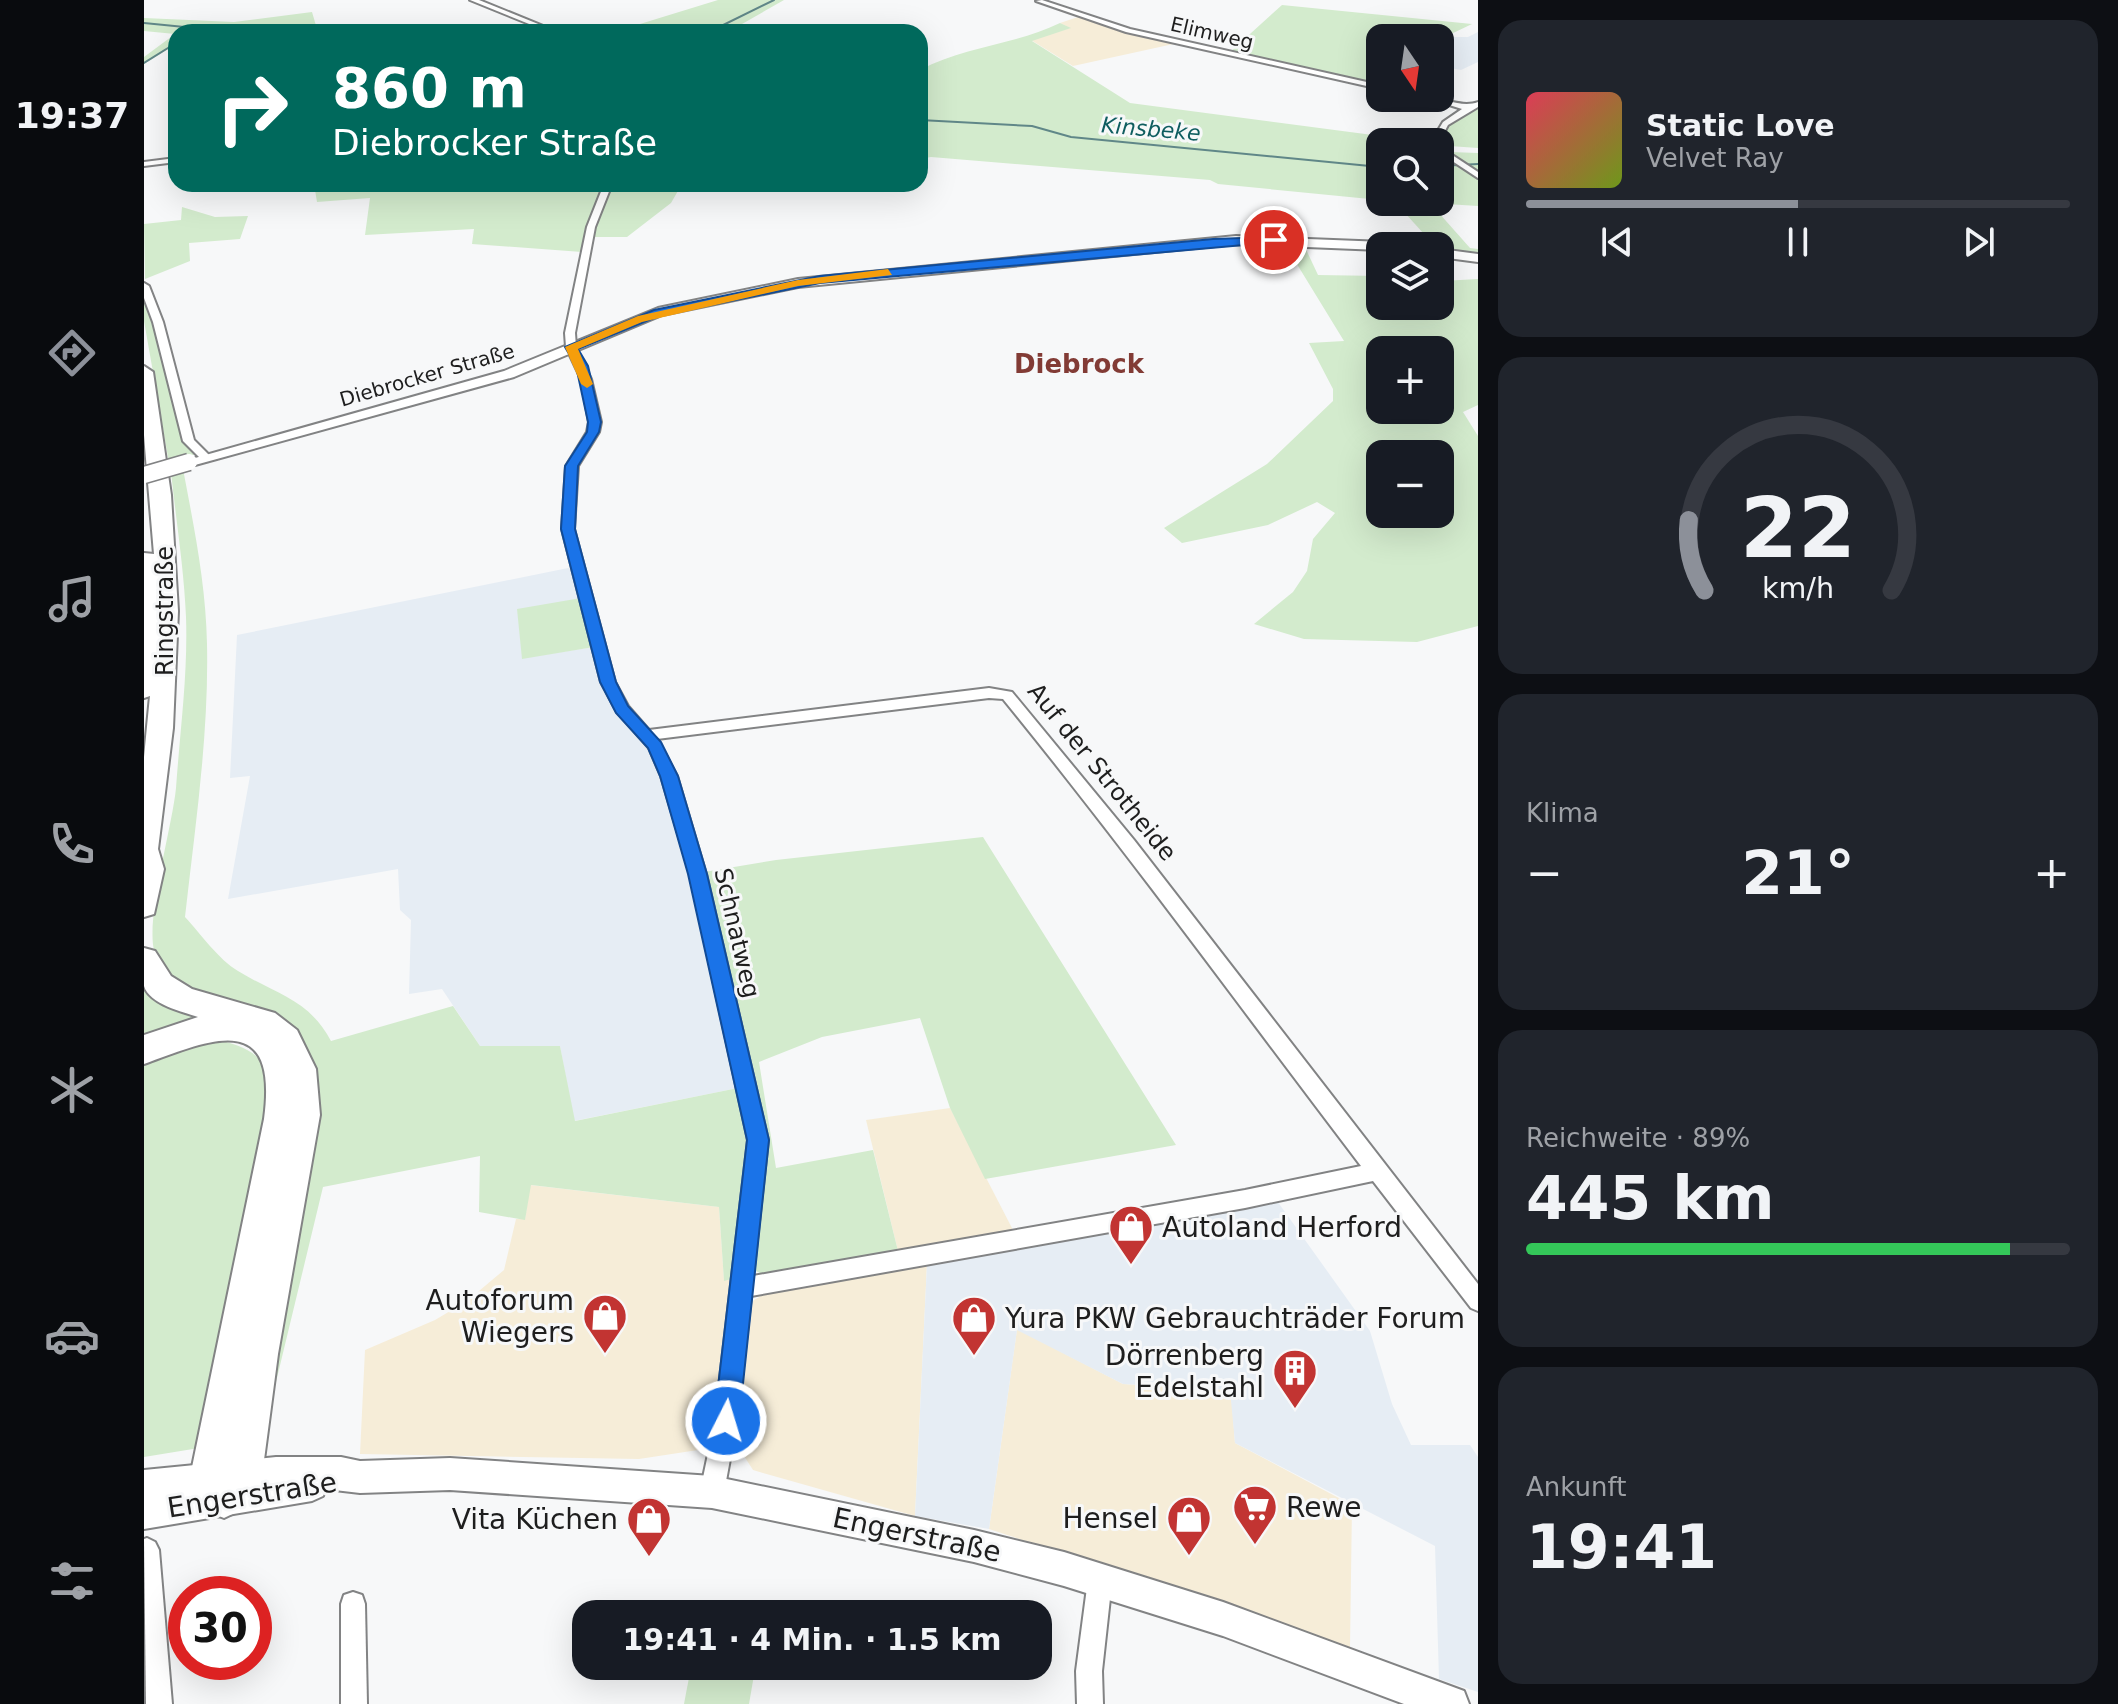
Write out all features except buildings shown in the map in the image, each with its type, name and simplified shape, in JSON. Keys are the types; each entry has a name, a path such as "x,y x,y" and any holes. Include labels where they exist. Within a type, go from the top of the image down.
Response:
{"highway":[{"name":"Ringstraße","path":"144,372 162,489 169,619 160,747 144,850 150,869 144,906"},
{"name":"Ringstraße","path":"144,498 149,623 144,690"},
{"path":"144,960 148,972 172,992 195,1003 234,1011 282,1033 296,1049 302,1066 303,1115 259,1354 226,1484"},
{"path":"144,1050 187,1030 237,1029 257,1036 271,1046 283,1082 254,1266 226,1484"}],"main road":[{"name":"Diebrocker Straße","path":"144,475 491,380 658,312 835,278 1236,240 1366,245"},
{"path":"1454,255 1478,258"},
{"name":"Engerstraße","path":"144,1486 465,1474 712,1492 974,1546 1100,1580 1223,1619 1409,1696 1451,1704"},
{"name":"Engerstraße","path":"144,1513 226,1484"}],"street":[{"path":"473,0 534,24"},
{"name":"Elimweg","path":"1039,1 1128,31 1366,84"},
{"path":"1454,102 1474,106"},
{"path":"1441,128 1474,106"},
{"path":"1454,160 1478,176"},
{"path":"144,164 168,161"},
{"name":"Schnatweg","path":"605,192 591,227 570,333 571,347 582,366 595,422 593,432 572,466 568,529 608,682 622,709 647,735 669,776 698,874 758,1140 758,1163 726,1421 712,1492"},
{"path":"144,286 158,322 189,441 206,458"},
{"name":"Auf der Strotheide","path":"647,735 989,693 1007,695 1159,883 1374,1172 1478,1301"},
{"path":"741,1288 1245,1199 1374,1172"},
{"path":"147,1550 159,1704"},
{"path":"1090,1704 1089,1671 1100,1580"},
{"path":"353,1604 354,1704"}],"shaded area":[{"path":"1084,15 1123,30 1178,43 1073,66 1031,40 1070,28 1060,23"},
{"path":"1478,32 1478,62 1461,70 1454,69 1454,37 1468,37"},
{"path":"573,567 581,598 522,658 594,647 654,753 692,876 738,1088 574,1121 560,1046 480,1046 442,989 409,994 411,920 400,910 398,869 228,899 250,776 230,778 237,635"},
{"path":"950,1108 1013,1230 898,1251 866,1120"},
{"path":"530,1185 719,1207 724,1280 731,1279 716,1409 698,1450 639,1459 360,1454 365,1350 435,1320 467,1301 504,1270 516,1219 525,1219"},
{"path":"1275,1198 1370,1331 1392,1404 1411,1445 1470,1445 1478,1457 1478,1692 1439,1679 1435,1546 1235,1443 1230,1390 1123,1384 1017,1330 989,1529 915,1516 927,1264"},
{"path":"927,1264 915,1516 753,1470 744,1456 738,1456 739,1399 749,1303 768,1292"},
{"path":"1017,1329 1123,1384 1231,1390 1235,1443 1352,1505 1350,1648 989,1529"}],"green space":[{"path":"718,0 784,0 742,24 640,24"},
{"path":"1282,5 1472,24 1454,33 1454,24 1366,24 1366,83 1229,53"},
{"path":"312,12 316,24 168,24 168,33 144,31 144,18 234,22"},
{"path":"1060,23 1071,28 1032,41 1130,103 1366,134 1366,199 1218,184 1210,180 928,158 928,66"},
{"path":"168,39 168,49 144,64 144,57"},
{"path":"1478,105 1478,148 1454,146 1454,128 1445,128"},
{"path":"1454,152 1478,153 1478,206 1454,204 1454,162 1462,163"},
{"path":"315,192 677,192 671,203 627,237 590,237 582,252 472,244 474,229 365,235 370,198 317,202"},
{"path":"182,207 215,217 248,216 240,239 189,243 190,261 145,279 144,224 181,220"},
{"path":"1408,216 1442,216 1470,248 1478,249 1478,255 1454,252 1454,232 1422,232"},
{"path":"1284,243 1303,243 1318,275 1366,276 1366,320 1454,320 1454,280 1478,279 1478,405 1463,412 1478,436 1478,626 1417,642 1304,639 1254,624 1293,592 1307,571 1313,539 1335,513 1317,502 1268,525 1182,543 1164,528 1267,464 1333,401 1333,389 1309,343 1344,341"},
{"path":"144,295 173,404 187,443 196,454 169,463 144,321"},
{"path":"183,469 202,578 207,644 204,747 185,917 231,966 302,1006 331,1041 453,1006 480,1046 560,1046 575,1121 738,1088 748,1145 731,1279 724,1281 719,1207 531,1185 525,1220 479,1212 480,1156 323,1187 262,1440 317,1097 310,1056 294,1030 270,1014 187,988 166,974 154,950 152,935 156,894 174,805 185,681 185,599 171,472"},
{"path":"581,598 594,647 522,659 517,609"},
{"path":"983,837 1176,1145 985,1179 950,1108 920,1018 822,1037 759,1062 776,1168 873,1150 898,1251 765,1275 753,1270 760,1201 704,872 776,860"},
{"path":"144,977 268,1032 281,1179 264,1034 144,1045"},
{"path":"211,1038 241,1047 259,1060 268,1080 268,1111 199,1448 144,1457 144,1063"},
{"path":"689,1680 753,1680 749,1704 684,1704"}],"waterway":[{"path":"725,24 774,0"},
{"name":"Kinsbeke","path":"144,23 168,25"},
{"path":"144,63 168,48"},
{"name":"Kinsbeke","path":"928,120 1032,126 1071,137 1366,166"},
{"name":"Kinsbeke","path":"1454,165 1478,164"}],"slow traffic":[{"path":"587,384 582,366 571,347 638,319 798,283 888,272"}],"place":[{"name":"Autoland Herford","path":"1131,1266"},
{"name":"Autoforum Wiegers","path":"605,1355"},
{"name":"Yura PKW Gebrauchträder Forum","path":"974,1357"},
{"name":"Dörrenberg Edelstahl","path":"1295,1410"},
{"name":"Rewe","path":"1255,1546"},
{"name":"Hensel","path":"1189,1557"},
{"name":"Vita Küchen","path":"649,1558"}],"district":[{"name":"Diebrock","path":"1079,364"}],"route":[{"path":"726,1421 758,1163 758,1140 698,874 669,776 655,746 622,709 608,682 568,529 566,517 572,466 593,432 595,422 582,366 571,347 658,312 820,280 1213,242 1274,240"}]}
